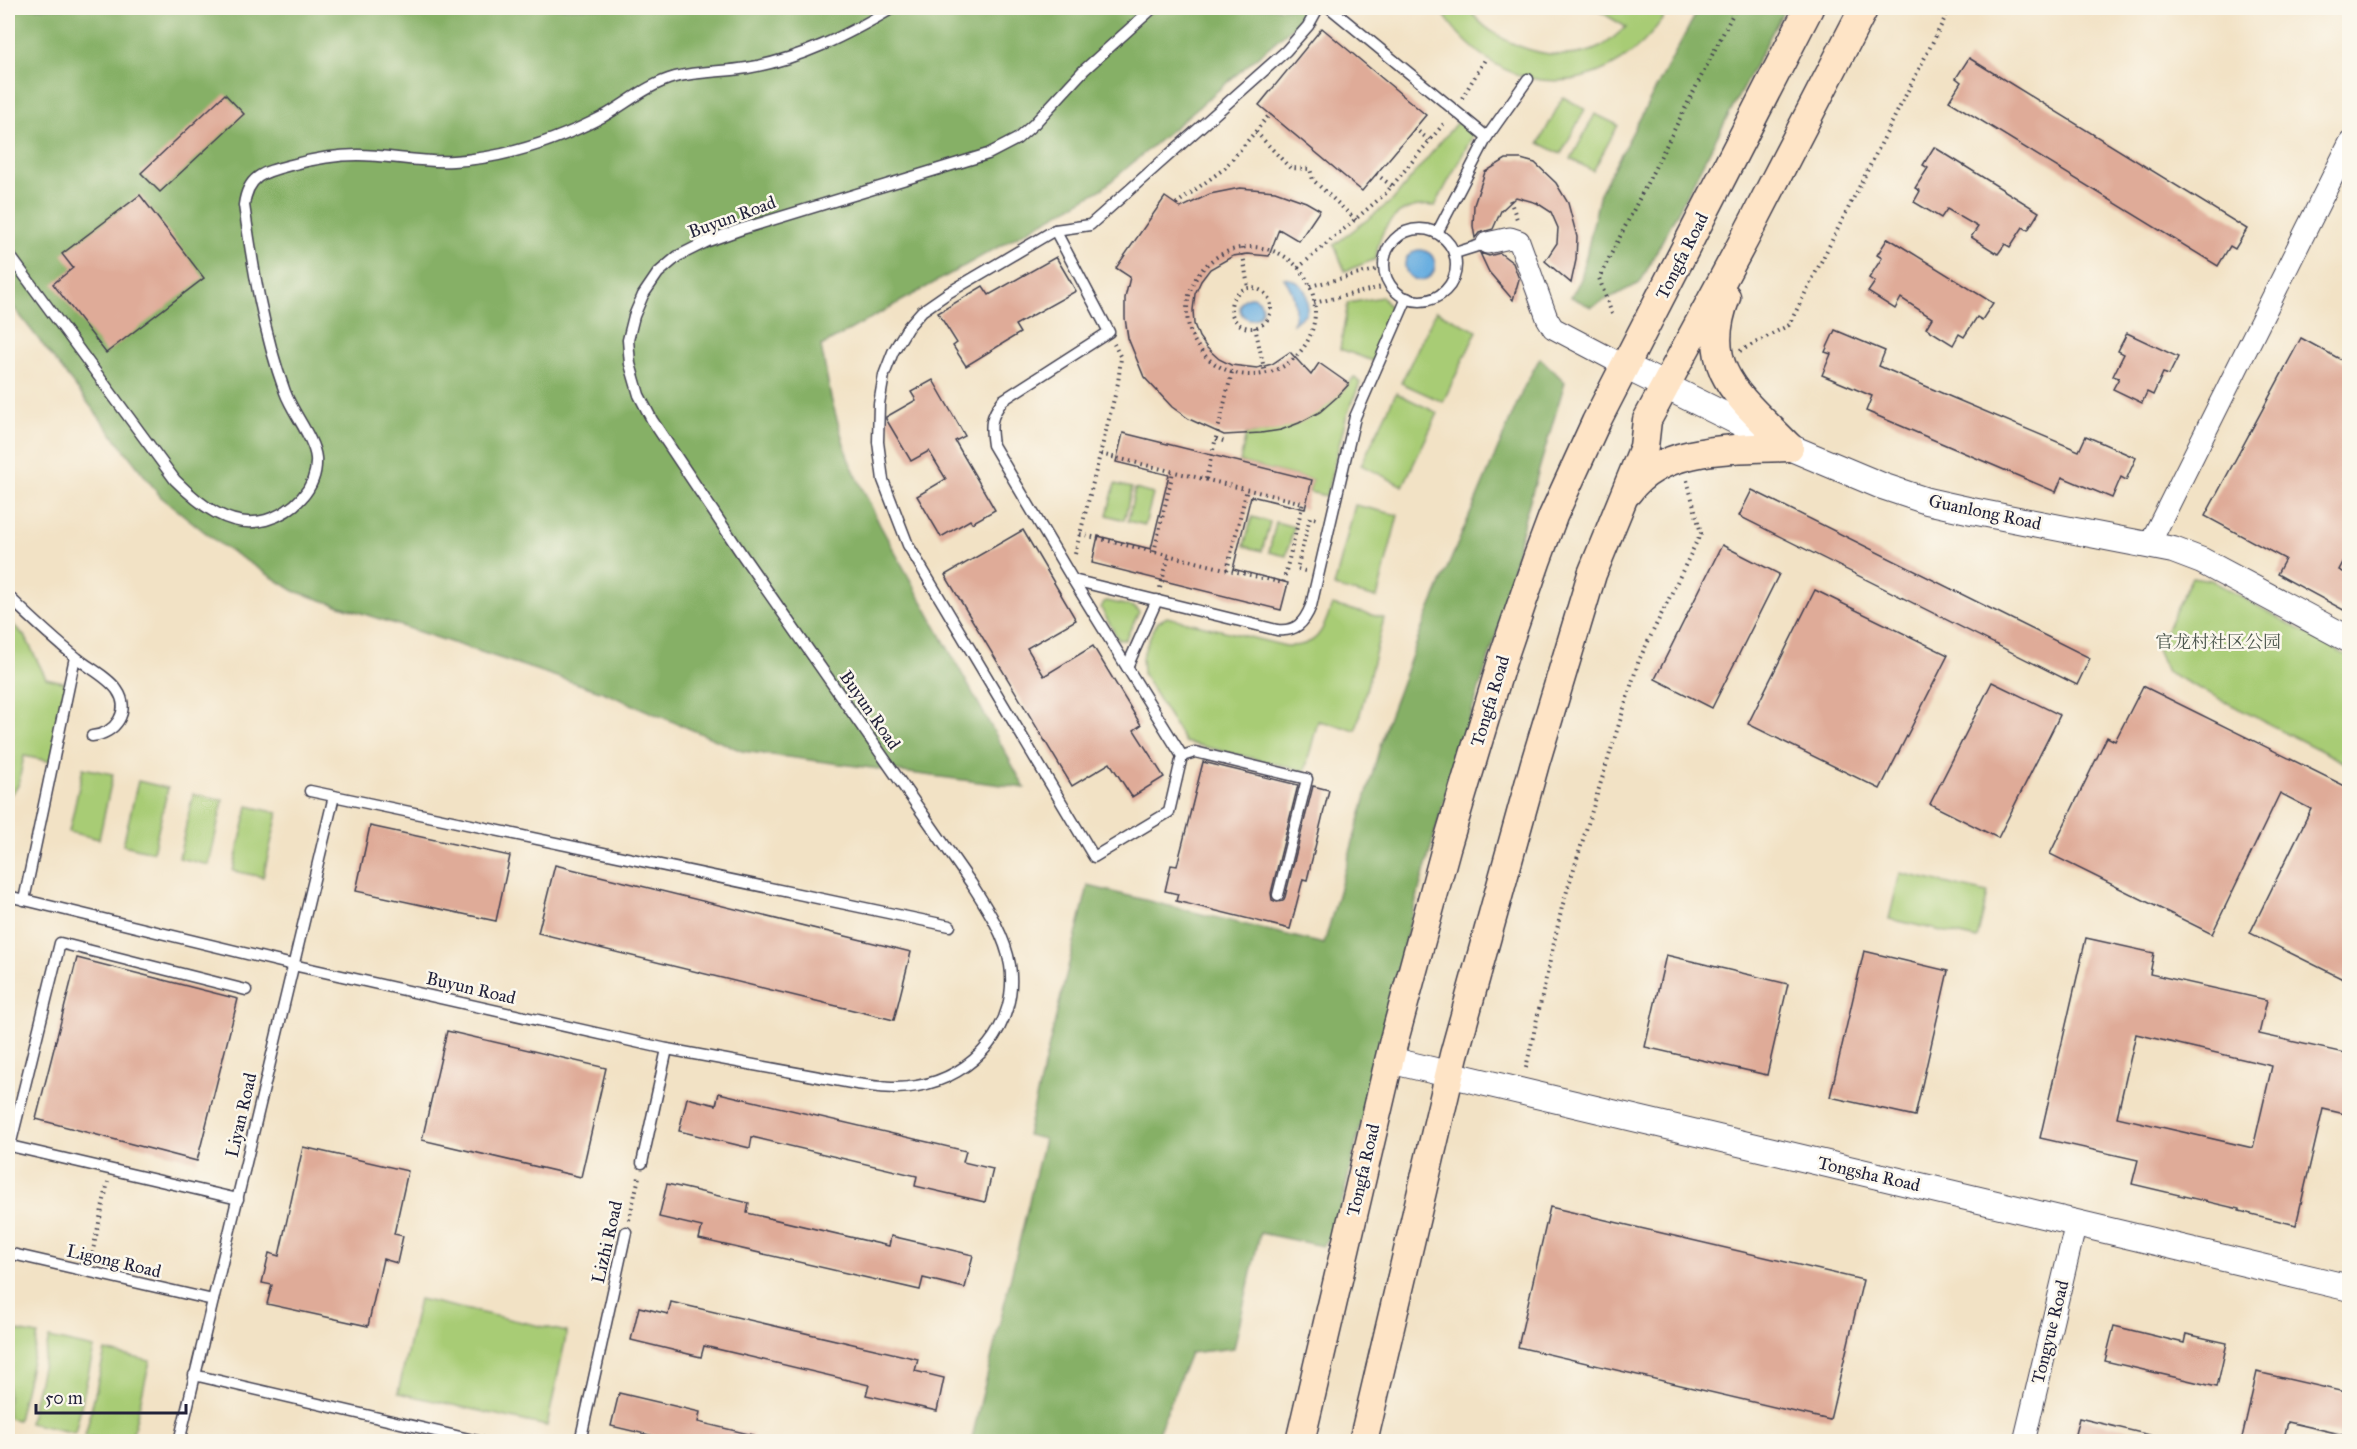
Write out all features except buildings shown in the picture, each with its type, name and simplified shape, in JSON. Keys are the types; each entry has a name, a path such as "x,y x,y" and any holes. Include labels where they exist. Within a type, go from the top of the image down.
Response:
{"main road":[{"name":"Tongfa Road","path":"1300,1442 1389,1060 1446,848 1522,601 1565,489 1596,422 1809,8"},
{"path":"1362,1442 1449,1074 1555,692 1589,585 1644,447 1647,420 1745,238 1864,8"},
{"path":"1745,238 1716,330 1719,359 1732,387 1789,447"},
{"path":"1622,501 1641,478 1679,459 1715,450 1789,447"}],"street":[{"path":"2149,545 2349,142"},
{"path":"1487,243 1507,238 1519,241 1547,318 1553,328 1625,366"},
{"name":"Guanlong Road","path":"1625,366 1789,447 1872,482 1927,501 2174,550 2202,561 2349,640"},
{"name":"Tongsha Road","path":"1389,1060 2349,1288"},
{"name":"Tongyue Road","path":"2024,1442 2076,1223"}],"lane":[{"path":"8,253 175,480 196,501 215,513 234,521 254,523 282,515 296,506 312,482 316,456 285,394 268,339 244,205 245,195 257,177 266,172 327,156 359,155 452,162 510,152 574,130 603,116 656,84 676,77 749,68 801,54 847,35 893,8"},
{"name":"Buyun Road","path":"8,897 294,965 667,1049 857,1084 888,1088 917,1086 963,1069 983,1053 995,1036 1005,1014 1010,989 1010,966 1002,939 989,911 971,883 749,565 652,420 639,395 630,364 628,340 634,316 643,295 658,273 678,256 708,241 988,154 1017,139 1116,39 1153,8"},
{"path":"1055,230 1109,332 1003,400 994,412 991,428 993,445 1071,577 1182,756 1169,812 1094,857 908,545 883,480 878,442 879,404 884,375 908,327 922,311 948,293 1055,230 1090,225 1292,46 1308,27 1318,8"},
{"path":"1330,8 1487,137"},
{"path":"1437,232 1487,137 1528,79"},
{"path":"1416,228 1437,232 1451,245 1455,253 1457,265 1455,276 1441,295 1430,300 1418,301 1407,298 1390,285 1384,268 1384,256 1396,238 1416,228"},
{"path":"1455,253 1487,243"},
{"path":"1071,577 1277,630 1294,629 1305,620 1311,606 1356,417 1407,298"},
{"path":"8,596 75,657 113,685 121,698 122,714 114,728 92,736"},
{"path":"1127,667 1157,600"},
{"path":"24,900 75,657"},
{"path":"1182,756 1195,752 1307,779 1278,896"},
{"path":"310,791 950,926"},
{"name":"Liyan Road","path":"179,1442 334,796"},
{"path":"238,1199 10,1146 60,943 246,990"},
{"path":"642,1163 667,1049"},
{"name":"Lizhi Road","path":"580,1442 626,1232"},
{"name":"Ligong Road","path":"8,1253 213,1300"},
{"path":"195,1375 482,1442"}],"path":[{"path":"1612,314 1599,278 1736,8"},
{"path":"1734,355 1789,325 1950,8"},
{"path":"1298,268 1356,220 1392,186 1454,110 1486,58"},
{"path":"1176,204 1225,168 1270,114"},
{"path":"1414,129 1429,140"},
{"path":"1256,132 1290,168 1311,169 1313,180 1356,220"},
{"path":"1376,174 1392,186"},
{"path":"1254,247 1278,253 1298,268 1310,286 1314,303 1314,322 1308,339 1298,355 1283,366 1265,373 1244,375 1219,366 1206,357 1196,344 1186,315 1187,299 1192,284 1212,260 1226,252 1254,247"},
{"path":"1242,248 1248,288"},
{"path":"1310,286 1384,268"},
{"path":"1314,303 1390,285"},
{"path":"1248,288 1261,290 1270,300 1268,319 1255,327 1240,324 1232,313 1231,307 1236,294 1248,288"},
{"path":"1255,327 1265,373"},
{"path":"1071,577 1121,367 1121,358 1109,332"},
{"path":"1206,480 1232,372"},
{"path":"1216,439 1227,442"},
{"path":"1080,534 1283,583 1303,503 1100,454"},
{"path":"1154,552 1173,472"},
{"path":"1526,1068 1563,907 1639,660 1701,533 1687,478"},
{"path":"1227,570 1247,489"},
{"path":"1297,569 1310,517"},
{"path":"1293,542 1303,544"},
{"path":"1157,600 1169,556"},
{"name":"Lizhi Road","path":"626,1232 642,1163"},
{"path":"88,1272 110,1171"}],"green space":[{"path":"8,8 1305,8 1296,24 1102,189 821,346 831,398 848,458 880,525 1025,788 742,751 603,692 294,591 221,545 161,497 8,300"},
{"path":"1440,8 1468,8 1493,33 1510,42 1547,54 1566,55 1584,53 1600,47 1626,27 1594,8 1669,8 1652,32 1632,52 1609,67 1584,77 1558,81 1531,78 1505,69 1479,53 1453,27"},
{"path":"1699,8 1785,8 1640,283 1591,307 1571,297 1581,279 1600,193"},
{"path":"1563,97 1585,109 1561,154 1539,143"},
{"path":"1595,114 1618,125 1593,171 1571,159"},
{"path":"1457,122 1473,135 1435,206 1422,206 1401,212 1386,226 1381,236 1376,259 1345,271 1334,245 1393,200"},
{"path":"1382,297 1393,311 1373,361 1340,349 1348,303"},
{"path":"1436,311 1477,331 1443,402 1401,383"},
{"path":"1540,358 1565,382 1525,517 1503,613 1446,794 1403,948 1335,1232 1322,1246 1260,1233 1234,1348 1190,1353 1155,1441 971,1442 1044,1139 1027,1135 1088,886 1324,944 1387,722 1424,623 1524,387"},
{"path":"1354,377 1360,383 1346,418 1326,496 1309,492 1312,480 1240,462 1246,434 1278,429 1307,418 1332,401"},
{"path":"1396,393 1438,413 1403,486 1361,465"},
{"path":"1115,484 1132,488 1124,520 1107,515"},
{"path":"1135,489 1153,494 1145,525 1128,521"},
{"path":"1355,505 1398,515 1377,598 1334,587"},
{"path":"1252,517 1270,522 1262,551 1244,546"},
{"path":"1276,522 1294,527 1286,556 1269,552"},
{"name":"官龙村社区公园","path":"2192,577 2211,580 2349,657 2349,765 2167,672 2157,649"},
{"path":"1107,601 1134,607 1139,612 1125,640 1118,639 1101,608"},
{"path":"1332,605 1384,618 1356,730 1318,721 1305,771 1185,742 1143,674 1142,657 1151,634 1158,622 1167,617 1286,646 1297,646 1312,641 1317,636"},
{"path":"8,619 26,638 46,678 72,684 53,762 24,756 18,786 8,797"},
{"path":"83,768 113,774 99,839 69,832"},
{"path":"138,781 168,788 153,852 123,845"},
{"path":"193,794 223,800 209,865 179,858"},
{"path":"248,806 278,813 263,877 233,871"},
{"path":"1900,873 1988,893 1977,939 1889,919"},
{"path":"419,1299 567,1332 547,1426 398,1393"},
{"path":"8,1329 38,1335 18,1420 8,1418"},
{"path":"49,1338 94,1348 75,1433 29,1423"},
{"path":"105,1351 150,1361 131,1441 110,1441 85,1436"}],"water":[{"path":"1420,250 1430,255 1435,265 1430,275 1420,280 1410,275 1405,265 1410,255"},
{"path":"1284,278 1297,282 1307,295 1306,313 1293,324 1294,300 1291,289"},
{"path":"1251,297 1259,300 1262,308 1259,316 1251,319 1243,316 1240,308 1243,300"}]}
